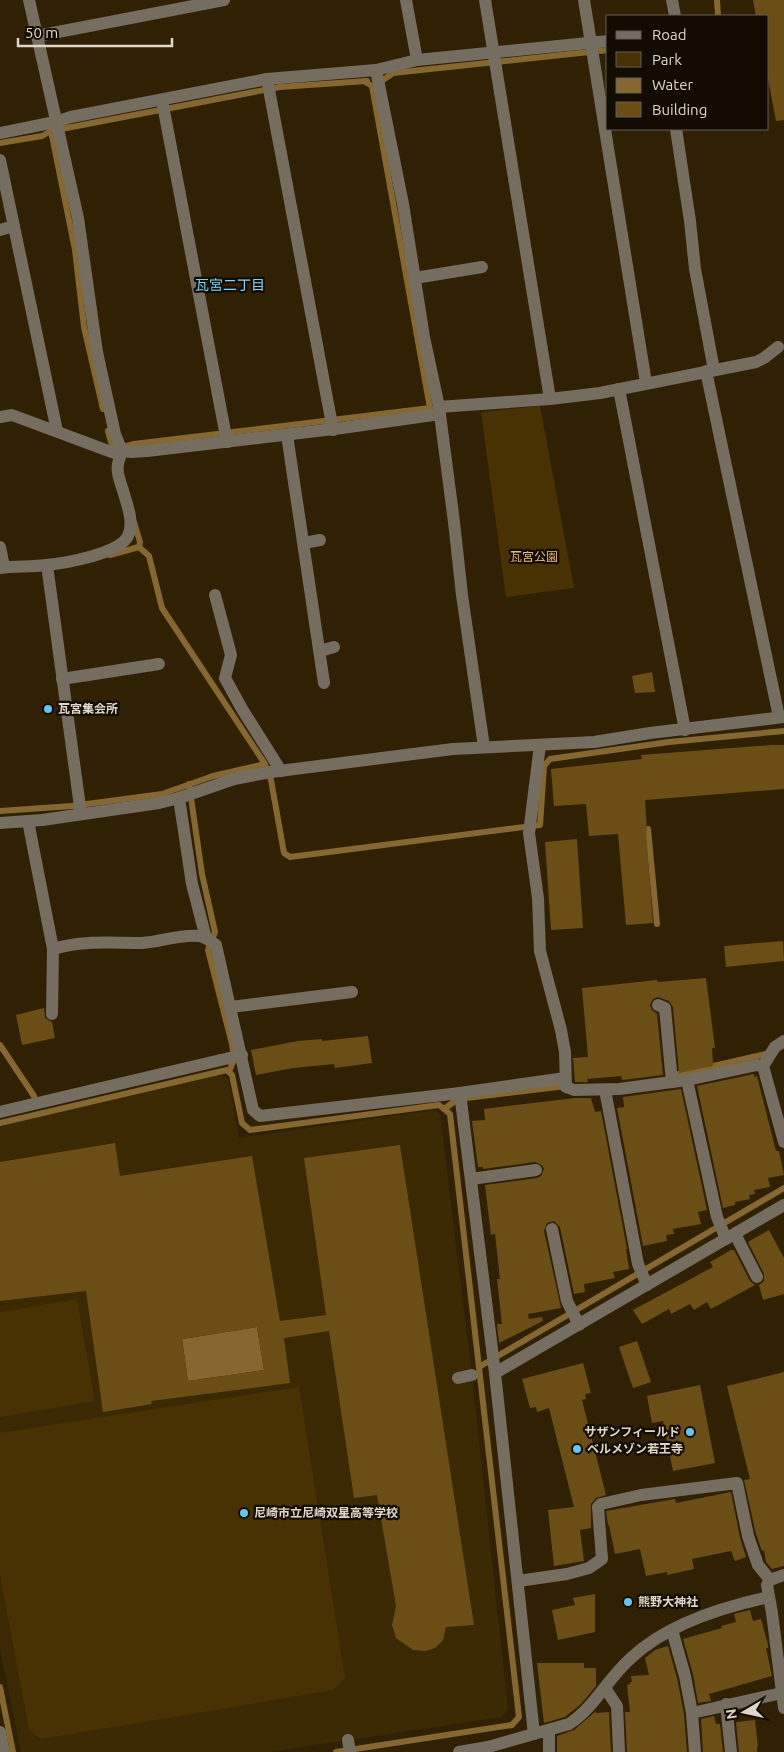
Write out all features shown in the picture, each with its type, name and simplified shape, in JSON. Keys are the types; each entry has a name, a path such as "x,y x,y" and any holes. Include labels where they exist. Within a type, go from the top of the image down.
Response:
{"street":[{"path":"28,0 78,218 97,352 115,434 118,444 124,450 139,452 333,430 439,411 550,399 619,389 756,362 778,347"},
{"path":"37,36 224,0"},
{"path":"406,0 417,60"},
{"path":"485,0 550,399"},
{"path":"584,0 646,383"},
{"path":"672,0 675,15"},
{"path":"0,133 71,117 267,79 376,70 417,60 606,41"},
{"path":"376,70 403,204 424,338 439,411 462,595 484,747"},
{"path":"267,79 333,430"},
{"path":"162,100 227,442"},
{"path":"0,823 28,821 158,803 179,798 234,779 281,771 454,749 594,742 782,717 710,371 676,130"},
{"path":"0,160 57,431"},
{"path":"0,230 14,226"},
{"path":"415,278 482,267"},
{"path":"619,389 685,730"},
{"path":"0,417 12,415 114,453 124,450"},
{"path":"287,435 324,682"},
{"path":"0,547 2,567 47,565 88,556 123,544 128,535 130,518 117,465 124,450"},
{"path":"304,543 320,540"},
{"path":"47,565 81,814"},
{"path":"215,594 231,655 225,678 281,771"},
{"path":"320,651 334,647"},
{"path":"62,679 159,664"},
{"path":"540,745 530,833 538,898 540,951 561,1030 565,1052 566,1087 574,1090 605,1090 687,1080 757,1065 763,1066"},
{"path":"179,798 192,884 206,938"},
{"path":"28,821 54,949 52,1014"},
{"path":"54,949 76,944 112,941 143,943 186,936 206,938 216,945 253,1110 260,1116 460,1096 566,1078"},
{"path":"231,1007 352,992"},
{"path":"658,1005 665,1008 672,1082"},
{"path":"784,1040 775,1047 763,1066 784,1142"},
{"path":"0,1112 242,1055"},
{"path":"687,1080 717,1217 757,1277"},
{"path":"605,1090 643,1275"},
{"path":"460,1096 495,1373 534,1734"},
{"path":"471,1179 536,1170"},
{"path":"495,1373 577,1321 643,1275 784,1205"},
{"path":"552,1229 567,1302 577,1321"},
{"path":"458,1378 472,1375"},
{"path":"518,1581 589,1568 602,1559 598,1508 601,1504 641,1495 736,1483 748,1536 758,1564 770,1580"},
{"path":"784,1574 770,1580 767,1585 784,1708"},
{"path":"459,1752 478,1750 569,1724 578,1718 631,1658 657,1639 672,1630 714,1613 769,1597"},
{"path":"672,1630 685,1676 692,1713 695,1752"},
{"path":"605,1688 617,1706 619,1752"},
{"path":"692,1713 782,1693"},
{"path":"726,1704 731,1752"},
{"path":"548,1730 549,1752"},
{"path":"0,1732 4,1752"}],"shaded area":[{"name":"尼崎市立尼崎双星高等学校","path":"222,1075 228,1078 239,1138 435,1110 440,1114 472,1375 508,1709 502,1717 269,1752 21,1752 0,1650 0,1126"}],"green space":[{"name":"瓦宮公園","path":"540,406 574,588 506,597 481,412"},
{"path":"77,1299 95,1401 0,1417 0,1312"},
{"path":"299,1387 345,1678 333,1690 41,1739 29,1730 0,1575 0,1433"}],"water":[{"path":"257,1327 264,1370 188,1381 182,1339"}],"building":[{"path":"753,0 784,0 784,120 776,121 769,83 769,15 756,15"},
{"path":"652,672 655,692 635,693 632,676"},
{"path":"784,745 784,789 645,800 653,923 626,925 618,834 589,836 586,804 554,806 551,769 642,759 641,755"},
{"path":"577,839 583,928 551,930 545,842"},
{"path":"783,941 784,961 726,967 724,946"},
{"path":"706,978 715,1048 712,1048 713,1066 679,1073 673,1007 669,1001 658,997 653,999 650,1005 657,1014 663,1075 622,1080 621,1076 587,1079 588,1082 575,1082 573,1058 588,1057 582,988 657,980 658,982"},
{"path":"44,1008 45,1018 52,1022 55,1038 22,1045 16,1015"},
{"path":"368,1036 372,1063 335,1068 334,1064 293,1068 256,1075 251,1050 298,1041 322,1039 322,1041"},
{"path":"754,1074 754,1077 757,1076 784,1175 768,1178 770,1187 754,1190 755,1194 749,1195 750,1199 735,1202 735,1205 723,1208 697,1086"},
{"path":"681,1089 707,1210 698,1212 701,1224 673,1229 674,1234 666,1235 667,1241 643,1246 617,1108 624,1107 623,1097"},
{"path":"575,1098 591,1098 595,1112 601,1111 627,1249 629,1269 613,1272 615,1278 584,1284 585,1292 574,1294 560,1227 554,1221 547,1223 544,1231 561,1308 528,1314 529,1319 542,1317 543,1321 499,1343 497,1324 502,1324 497,1279 500,1279 495,1234 491,1235 485,1185 537,1178 541,1176 544,1169 542,1165 535,1162 483,1169 483,1167 478,1167 472,1121 485,1120 484,1109"},
{"path":"115,1143 120,1176 252,1156 280,1321 326,1315 304,1158 400,1145 474,1625 446,1627 443,1640 435,1648 426,1651 413,1650 396,1638 392,1625 396,1606 377,1495 354,1498 329,1331 284,1338 290,1383 151,1401 152,1404 103,1412 86,1291 0,1301 0,1162","holes":["257,1327 264,1370 188,1381 182,1339"]},
{"path":"769,1230 784,1258 784,1294 763,1300 759,1285 764,1281 764,1274 748,1242"},
{"path":"734,1250 750,1281 755,1285 711,1309 707,1302 694,1310 690,1304 671,1314 669,1309 642,1324 633,1310 713,1267 710,1262"},
{"path":"637,1341 651,1382 633,1388 619,1347"},
{"name":"ベルメゾン若王寺","path":"583,1363 591,1393 585,1394 586,1399 582,1400 606,1495 596,1498 591,1504 591,1528 580,1530 584,1561 554,1566 548,1510 574,1507 549,1408 537,1412 536,1407 530,1408 522,1379"},
{"path":"784,1372 784,1566 772,1569 766,1562 764,1550 762,1551 756,1534 744,1480 750,1479 727,1386"},
{"name":"サザンフィールド","path":"700,1385 715,1463 673,1471 663,1421 652,1423 647,1396"},
{"path":"731,1492 740,1538 746,1557 735,1561 731,1551 692,1559 694,1569 667,1575 667,1572 646,1576 640,1549 615,1554 606,1511 675,1499 676,1503"},
{"path":"595,1594 595,1632 558,1640 552,1610 575,1605 573,1598"},
{"path":"750,1610 753,1621 761,1619 768,1645 768,1648 766,1648 772,1676 709,1694 711,1701 698,1703 693,1674 683,1639 736,1622 734,1614"},
{"path":"668,1646 684,1714 687,1752 627,1752 625,1712 630,1712 627,1685 632,1682 631,1676 649,1675 645,1658 655,1650"},
{"path":"537,1663 584,1663 584,1668 596,1668 596,1686 581,1704 565,1717 544,1723"},
{"path":"596,1711 596,1713 609,1712 611,1752 557,1752 557,1736 574,1730"},
{"path":"714,1716 716,1724 720,1724 723,1752 703,1752 701,1719"},
{"path":"755,1720 757,1752 739,1752 736,1722"}],"waterway":[{"path":"717,0 718,15"},
{"path":"377,80 383,80 393,73 606,50"},
{"path":"123,447 134,444 430,408 372,86 364,81"},
{"path":"0,143 42,136 51,131 280,87 367,81"},
{"path":"51,131 75,250 84,327 103,409"},
{"path":"108,431 114,453"},
{"path":"110,555 139,547 140,542 134,522"},
{"path":"139,547 149,556 162,608 265,764 271,780 284,853 290,857 540,825 544,766 550,759 669,742 784,731"},
{"path":"0,811 72,806 162,794 213,776 265,764"},
{"path":"189,784 202,874 215,932 208,950 232,1044 234,1059 229,1072"},
{"path":"648,829 657,924"},
{"path":"0,1045 34,1096 37,1106"},
{"path":"670,1076 770,1053"},
{"path":"0,1123 227,1070 232,1075 242,1123 250,1130 439,1105 444,1109 458,1099 566,1086"},
{"path":"336,1752 512,1725 519,1717 450,1114 444,1109"},
{"path":"479,1367 784,1188"},
{"path":"0,1687 13,1752"}],"place":[{"name":"瓦宮集会所","path":"48,709"},
{"name":"サザンフィールド","path":"690,1432"},
{"name":"ベルメゾン若王寺","path":"577,1449"},
{"name":"尼崎市立尼崎双星高等学校","path":"244,1513"},
{"name":"熊野大神社","path":"628,1602"}],"district":[{"name":"瓦宮二丁目","path":"230,285"}]}
